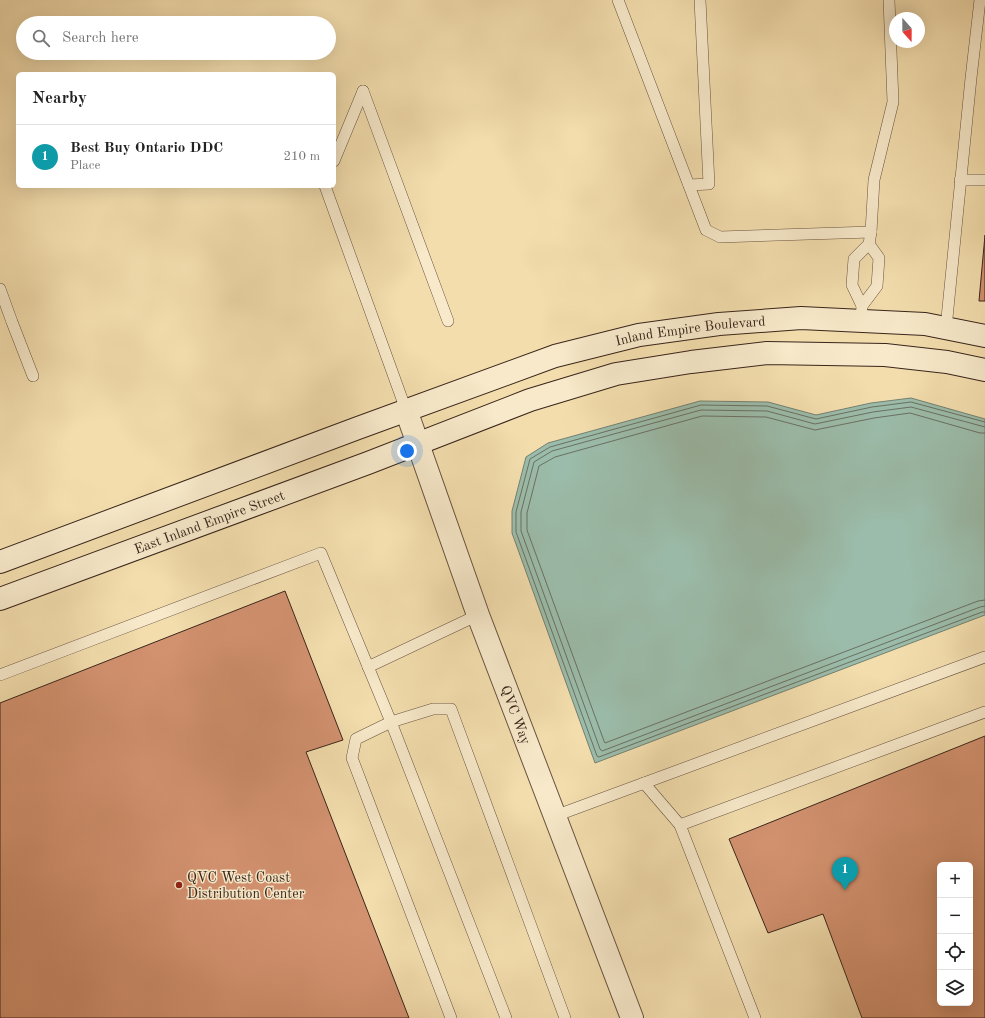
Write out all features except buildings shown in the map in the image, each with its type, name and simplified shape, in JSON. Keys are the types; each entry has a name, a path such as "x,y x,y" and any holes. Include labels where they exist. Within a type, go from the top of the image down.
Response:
{"main road":[{"name":"Inland Empire Boulevard","path":"406,410 554,356 639,335 719,324 862,313 985,336"},
{"path":"418,443 530,400 616,374 691,362 767,353 885,355 947,362 985,370"},
{"name":"QVC Way","path":"406,410 478,615 632,1018"},
{"path":"0,562 406,410"},
{"name":"East Inland Empire Street","path":"0,599 418,443"}],"lane":[{"path":"618,0 706,230 720,238 871,232"},
{"path":"689,185 709,184 700,0"},
{"path":"862,313 852,285 854,259 868,244 871,232 874,180 893,102 889,0"},
{"path":"946,328 970,78 980,0"},
{"path":"336,156 363,91 448,321"},
{"path":"960,180 984,180"},
{"path":"326,188 406,410"},
{"path":"862,313 877,286 879,258 868,244"},
{"path":"0,290 33,376"},
{"path":"0,675 321,553 391,722 506,1018"},
{"path":"368,667 478,615"},
{"path":"555,816 985,657"},
{"path":"451,1018 352,758 356,739 391,722 433,709 451,709 565,1018"},
{"path":"680,825 985,712"},
{"path":"644,783 680,825 755,1018"}],"water":[{"path":"911,398 985,419 985,615 595,763 512,533 512,511 526,457 548,443 700,401 768,402 816,415 871,403"}],"place":[{"name":"QVC West Coast Distribution Center","path":"179,885"},
{"name":"Best Buy Ontario DDC","path":"845,890"}]}
